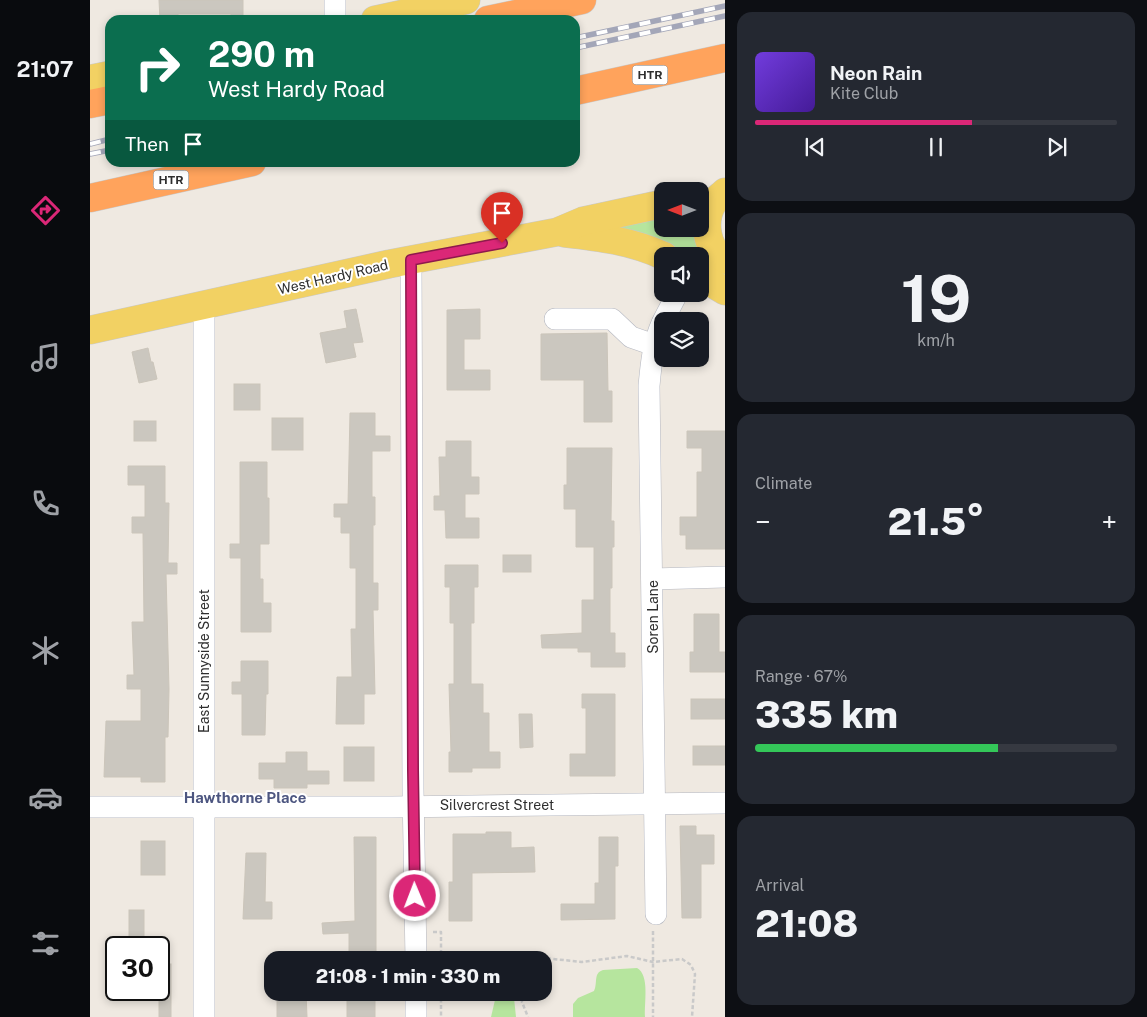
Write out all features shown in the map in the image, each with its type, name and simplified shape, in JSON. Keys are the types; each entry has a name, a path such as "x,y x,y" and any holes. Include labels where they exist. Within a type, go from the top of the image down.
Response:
{"highway":[{"path":"512,15 582,0"},
{"name":"HTR","path":"580,90 724,58"},
{"path":"90,104 105,101"},
{"name":"HTR","path":"90,198 230,167"}],"main road":[{"path":"398,15 466,0"},
{"path":"90,79 105,76"},
{"path":"709,194 724,191"},
{"path":"724,191 714,201 710,209 707,228 712,248 724,260"},
{"name":"West Hardy Road","path":"90,330 411,260 557,232 583,221 654,206"},
{"path":"557,232 622,241 654,251"},
{"path":"709,282 724,291"}],"street":[{"path":"335,0 335,15"},
{"path":"411,260 413,806 416,951"},
{"name":"East Sunnyside Street","path":"204,306 204,1017"},
{"path":"555,319 612,319 631,337 654,345"},
{"name":"Soren Lane","path":"654,345 649,386 656,914"},
{"path":"652,579 724,577"},
{"name":"Silvercrest Street","path":"90,807 413,806 724,802"},
{"path":"416,1001 416,1017"}],"path":[{"path":"653,1017 652,917 656,914"},
{"path":"552,959 582,962 627,956 653,962 682,959 691,965 695,974 692,1017"},
{"path":"441,1001 441,1017"},
{"path":"522,1001 528,1017"}],"green space":[{"path":"654,215 654,238 706,238 724,268 724,281 709,271 709,247 664,247 612,224"},
{"path":"637,968 644,977 645,983 645,1017 573,1017 573,1004 578,998 594,991 600,971"},
{"path":"495,1001 514,1001 516,1017 491,1017"}],"building":[{"path":"159,0 243,0 243,15 160,15"},
{"path":"356,309 363,342 353,343 356,357 326,363 320,333 347,328 344,311"},
{"path":"480,309 480,339 464,339 464,370 490,370 490,390 447,390 447,310"},
{"path":"607,333 608,391 612,391 612,422 584,422 584,380 541,380 541,334"},
{"path":"148,348 157,379 139,383 132,352"},
{"path":"234,384 260,384 260,410 234,410"},
{"path":"350,413 375,413 375,436 390,436 390,451 372,451 372,497 375,497 373,583 378,583 378,610 373,610 375,694 364,694 364,724 336,724 337,677 352,677 351,629 356,629 356,568 350,568 350,533 341,533 341,517 334,517 334,504 348,504"},
{"path":"272,418 303,418 303,450 272,450"},
{"path":"134,421 156,421 156,441 134,441"},
{"path":"687,431 725,431 725,549 686,549 686,535 680,535 680,517 697,517 697,472 702,472 702,448 687,448"},
{"path":"446,441 471,441 471,477 479,477 479,494 465,494 465,518 479,518 479,538 446,538 445,510 434,510 434,496 440,496 439,457 446,457"},
{"path":"567,448 612,448 611,521 614,521 614,547 612,547 612,588 610,588 610,633 615,633 615,653 625,653 625,667 591,667 591,652 578,652 578,648 542,648 541,635 582,633 582,600 594,600 594,547 576,547 576,509 564,509 564,485 567,485"},
{"path":"240,462 267,462 269,544 260,544 260,579 263,579 263,603 271,603 271,632 241,632 241,558 230,558 230,544 240,544"},
{"path":"128,466 165,466 165,503 169,503 168,563 177,563 177,574 166,574 169,689 168,737 165,737 165,782 141,782 141,777 104,777 106,721 141,721 141,689 127,689 127,675 134,675 132,622 144,622 143,533 132,533 132,517 145,517 145,485 128,485"},
{"path":"503,555 531,555 531,572 503,572"},
{"path":"445,565 478,565 478,587 474,587 474,623 471,623 471,684 483,684 483,713 489,713 489,752 500,752 500,768 472,768 472,772 449,772 449,752 451,752 449,684 454,684 454,623 450,623 450,587 445,587"},
{"path":"694,614 719,614 719,652 725,652 725,672 690,672 690,652 694,652"},
{"path":"241,661 268,661 265,735 242,735 242,694 232,694 232,682 241,682"},
{"path":"582,694 615,694 615,776 570,776 570,754 586,754 586,708 582,708"},
{"path":"691,699 725,699 725,719 691,719"},
{"path":"519,714 532,714 533,747 520,748"},
{"path":"693,746 725,746 725,765 693,765"},
{"path":"344,747 374,747 374,781 344,781"},
{"path":"286,752 307,752 307,771 329,771 329,784 307,784 307,788 274,788 274,779 259,779 259,763 286,763"},
{"path":"680,826 696,826 696,835 714,835 714,864 701,864 701,918 682,918"},
{"path":"486,832 511,832 511,848 534,847 535,872 472,873 472,921 449,921 449,882 453,882 453,834 486,834"},
{"path":"354,837 376,837 376,951 349,951 349,933 323,934 322,923 355,921"},
{"path":"599,837 618,837 618,866 615,866 615,919 561,920 561,904 595,904 595,883 599,883"},
{"path":"141,841 165,841 165,875 141,875"},
{"path":"246,853 266,853 265,902 272,902 272,919 243,919"},
{"path":"129,910 144,910 144,936 129,936"},
{"path":"171,964 171,1017 159,1017 159,1001 170,1001"},
{"path":"277,1001 306,1001 307,1017 277,1017"},
{"path":"347,1001 375,1001 375,1017 347,1017"}],"railway":[{"path":"580,37 725,6"},
{"path":"580,47 725,16"},
{"path":"90,144 105,140"},
{"path":"90,154 105,151"}],"district":[{"name":"Hawthorne Place","path":"245,797"}],"route":[{"path":"415,896 411,260 502,243"}]}
